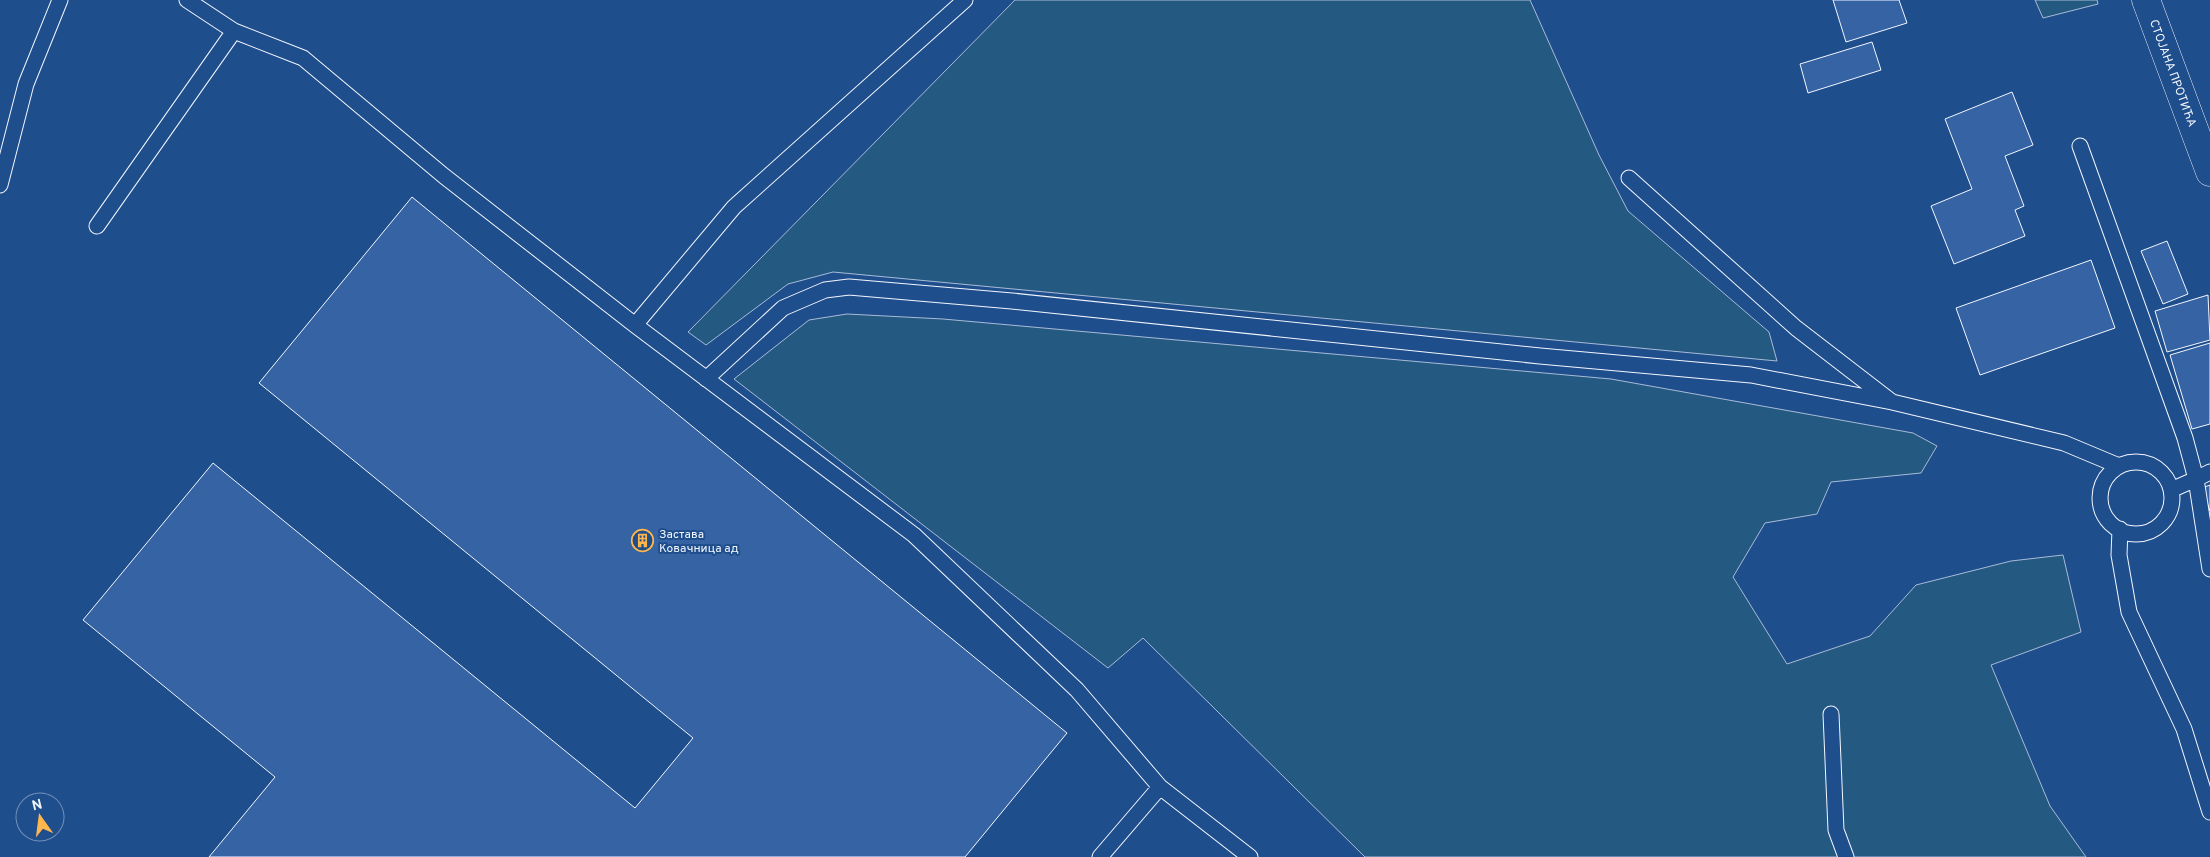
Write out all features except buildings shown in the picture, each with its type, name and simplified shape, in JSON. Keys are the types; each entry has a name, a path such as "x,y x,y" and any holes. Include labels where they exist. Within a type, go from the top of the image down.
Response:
{"main road":[{"name":"СТОЈАНА ПРОТИЋА","path":"2146,0 2210,172"}],"lane":[{"path":"0,185 26,84 60,0"},
{"path":"187,0 234,31 303,58 444,176 635,325 914,536 1077,690 1160,787 1250,857"},
{"path":"635,325 734,207 965,0"},
{"path":"97,226 234,31"},
{"path":"2080,146 2185,438 2196,479 2210,569"},
{"path":"1628,178 1796,328 1892,402"},
{"path":"706,379 782,308 825,290 849,287 1012,301 1540,356 1751,375 1892,402 2064,444 2118,466"},
{"path":"2130,462 2151,465 2166,478 2172,490 2171,508 2158,526 2148,532 2135,534 2114,526 2104,514 2100,502 2101,490 2106,478 2118,466 2130,462"},
{"path":"2172,490 2210,472"},
{"path":"2120,529 2119,555 2129,612 2184,729 2210,812"},
{"path":"1831,714 1836,830 1846,857"},
{"path":"1100,857 1160,787"}],"shaded area":[{"path":"1015,0 1530,0 1599,155 1628,211 1769,332 1777,361 833,272 788,284 706,345 688,332"},
{"path":"2035,0 2097,0 2098,4 2043,18"},
{"path":"847,314 943,319 1611,379 1913,433 1937,446 1921,473 1831,482 1817,514 1765,523 1733,577 1787,664 1870,636 1916,585 2011,561 2063,555 2081,632 1991,665 2050,806 2086,857 1365,857 1143,638 1108,668 734,379 809,320"}],"place":[{"name":"Застава Ковачница ад","path":"643,541"}]}
